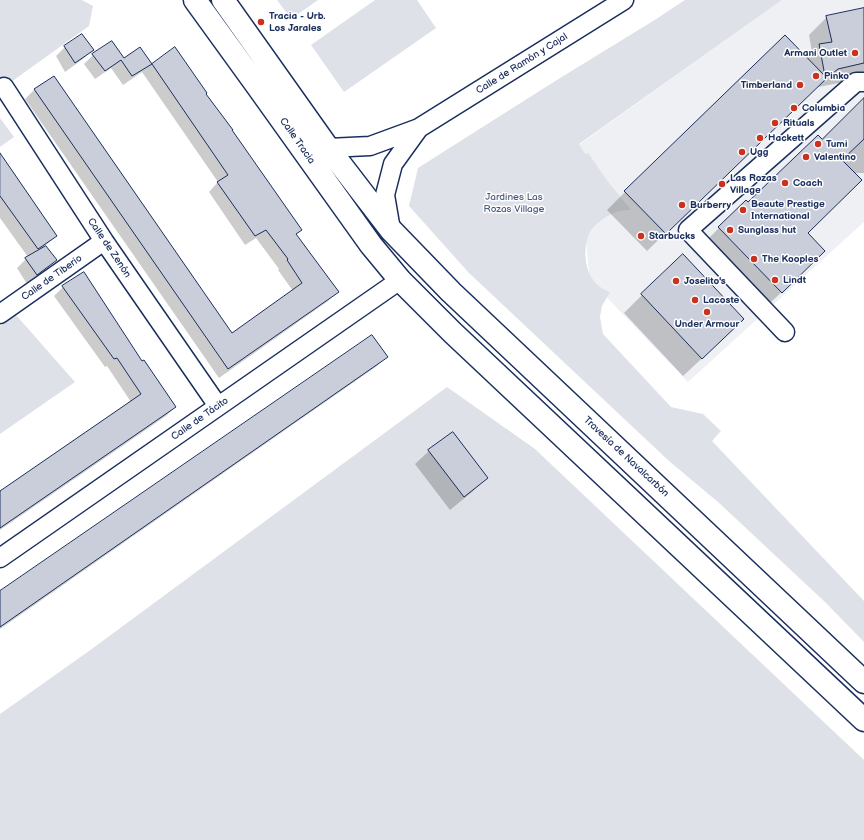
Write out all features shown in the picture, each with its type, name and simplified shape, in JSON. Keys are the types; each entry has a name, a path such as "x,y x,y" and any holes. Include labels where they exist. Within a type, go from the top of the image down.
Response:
{"street":[{"name":"Calle Tracia","path":"195,0 370,245 400,280"},
{"path":"223,0 328,148 391,230"},
{"name":"Calle de Ramón y Cajal","path":"328,148 370,146 419,128 624,0"},
{"path":"785,332 688,230 856,82 864,82"},
{"name":"Calle de Zenón","path":"4,87 104,241 218,406"},
{"name":"Calle de Ramón y Cajal","path":"391,230 385,195 393,164 419,128"},
{"name":"Travesía de Navalcarbón","path":"391,230 451,292 864,682"},
{"name":"Calle de Tiberio","path":"0,314 104,241"},
{"name":"Calle de Tácito","path":"0,558 400,280"},
{"path":"400,280 453,333 864,720"}],"shaded area":[{"name":"Las Rozas Village","path":"782,0 864,0 864,222 688,382 590,280 576,147"}],"green space":[{"path":"0,0 82,0 93,6 89,26 0,90"},
{"path":"277,0 318,0 291,19"},
{"path":"375,0 417,0 436,28 344,92 311,45"},
{"name":"Jardines Las Rozas Village","path":"685,0 782,0 579,144 585,154 588,153 609,183 631,210 619,211 603,219 593,227 587,238 585,253 587,268 594,281 600,287 610,292 602,306 600,317 603,334 671,407 703,414 721,431 712,441 864,601 864,642 825,602 718,502 669,461 469,273 409,206 418,168"},
{"path":"0,118 14,137 0,147"},
{"path":"16,315 75,382 0,434 0,326"},
{"path":"447,387 535,449 864,760 864,840 0,840 0,714 89,651"}],"building":[{"path":"864,8 864,63 838,69 827,78 666,234 624,191 785,35 825,76 819,44 832,42 826,16"},
{"path":"82,34 94,50 75,63 64,46"},
{"path":"112,41 124,58 140,47 152,64 132,76 121,60 105,71 92,54"},
{"path":"175,47 207,93 206,94 233,130 302,230 296,234 339,292 228,369 34,89 54,76 232,333 302,283 287,260 288,259 266,230 255,236 217,182 228,175 152,64"},
{"path":"864,98 864,139 842,160 862,180 808,233 825,251 782,293 718,227 746,200 748,202 818,135 822,139"},
{"path":"0,153 57,236 38,249 0,196"},
{"path":"46,246 57,260 37,275 25,258"},
{"path":"683,254 744,319 702,359 641,294"},
{"path":"84,272 142,361 144,360 176,407 0,528 0,491 141,394 117,358 114,359 62,286"},
{"path":"372,335 388,357 0,627 0,591"},
{"path":"453,432 488,478 464,497 428,450"}],"place":[{"name":"Tracia - Urb. Los Jarales","path":"261,22"},
{"name":"Armani Outlet","path":"855,53"},
{"name":"Pinko","path":"816,76"},
{"name":"Timberland","path":"800,85"},
{"name":"Columbia","path":"794,108"},
{"name":"Rituals","path":"775,123"},
{"name":"Hackett","path":"760,138"},
{"name":"Tumi","path":"818,144"},
{"name":"Ugg","path":"742,152"},
{"name":"Valentino","path":"806,157"},
{"name":"Coach","path":"785,183"},
{"name":"Las Rozas Village","path":"722,184"},
{"name":"Burberry","path":"682,205"},
{"name":"Beaute Prestige International","path":"743,210"},
{"name":"Sunglass hut","path":"730,230"},
{"name":"Starbucks","path":"641,236"},
{"name":"The Kooples","path":"754,259"},
{"name":"Lindt","path":"775,280"},
{"name":"Joselito's","path":"676,281"},
{"name":"Lacoste","path":"695,300"},
{"name":"Under Armour","path":"707,312"}]}
